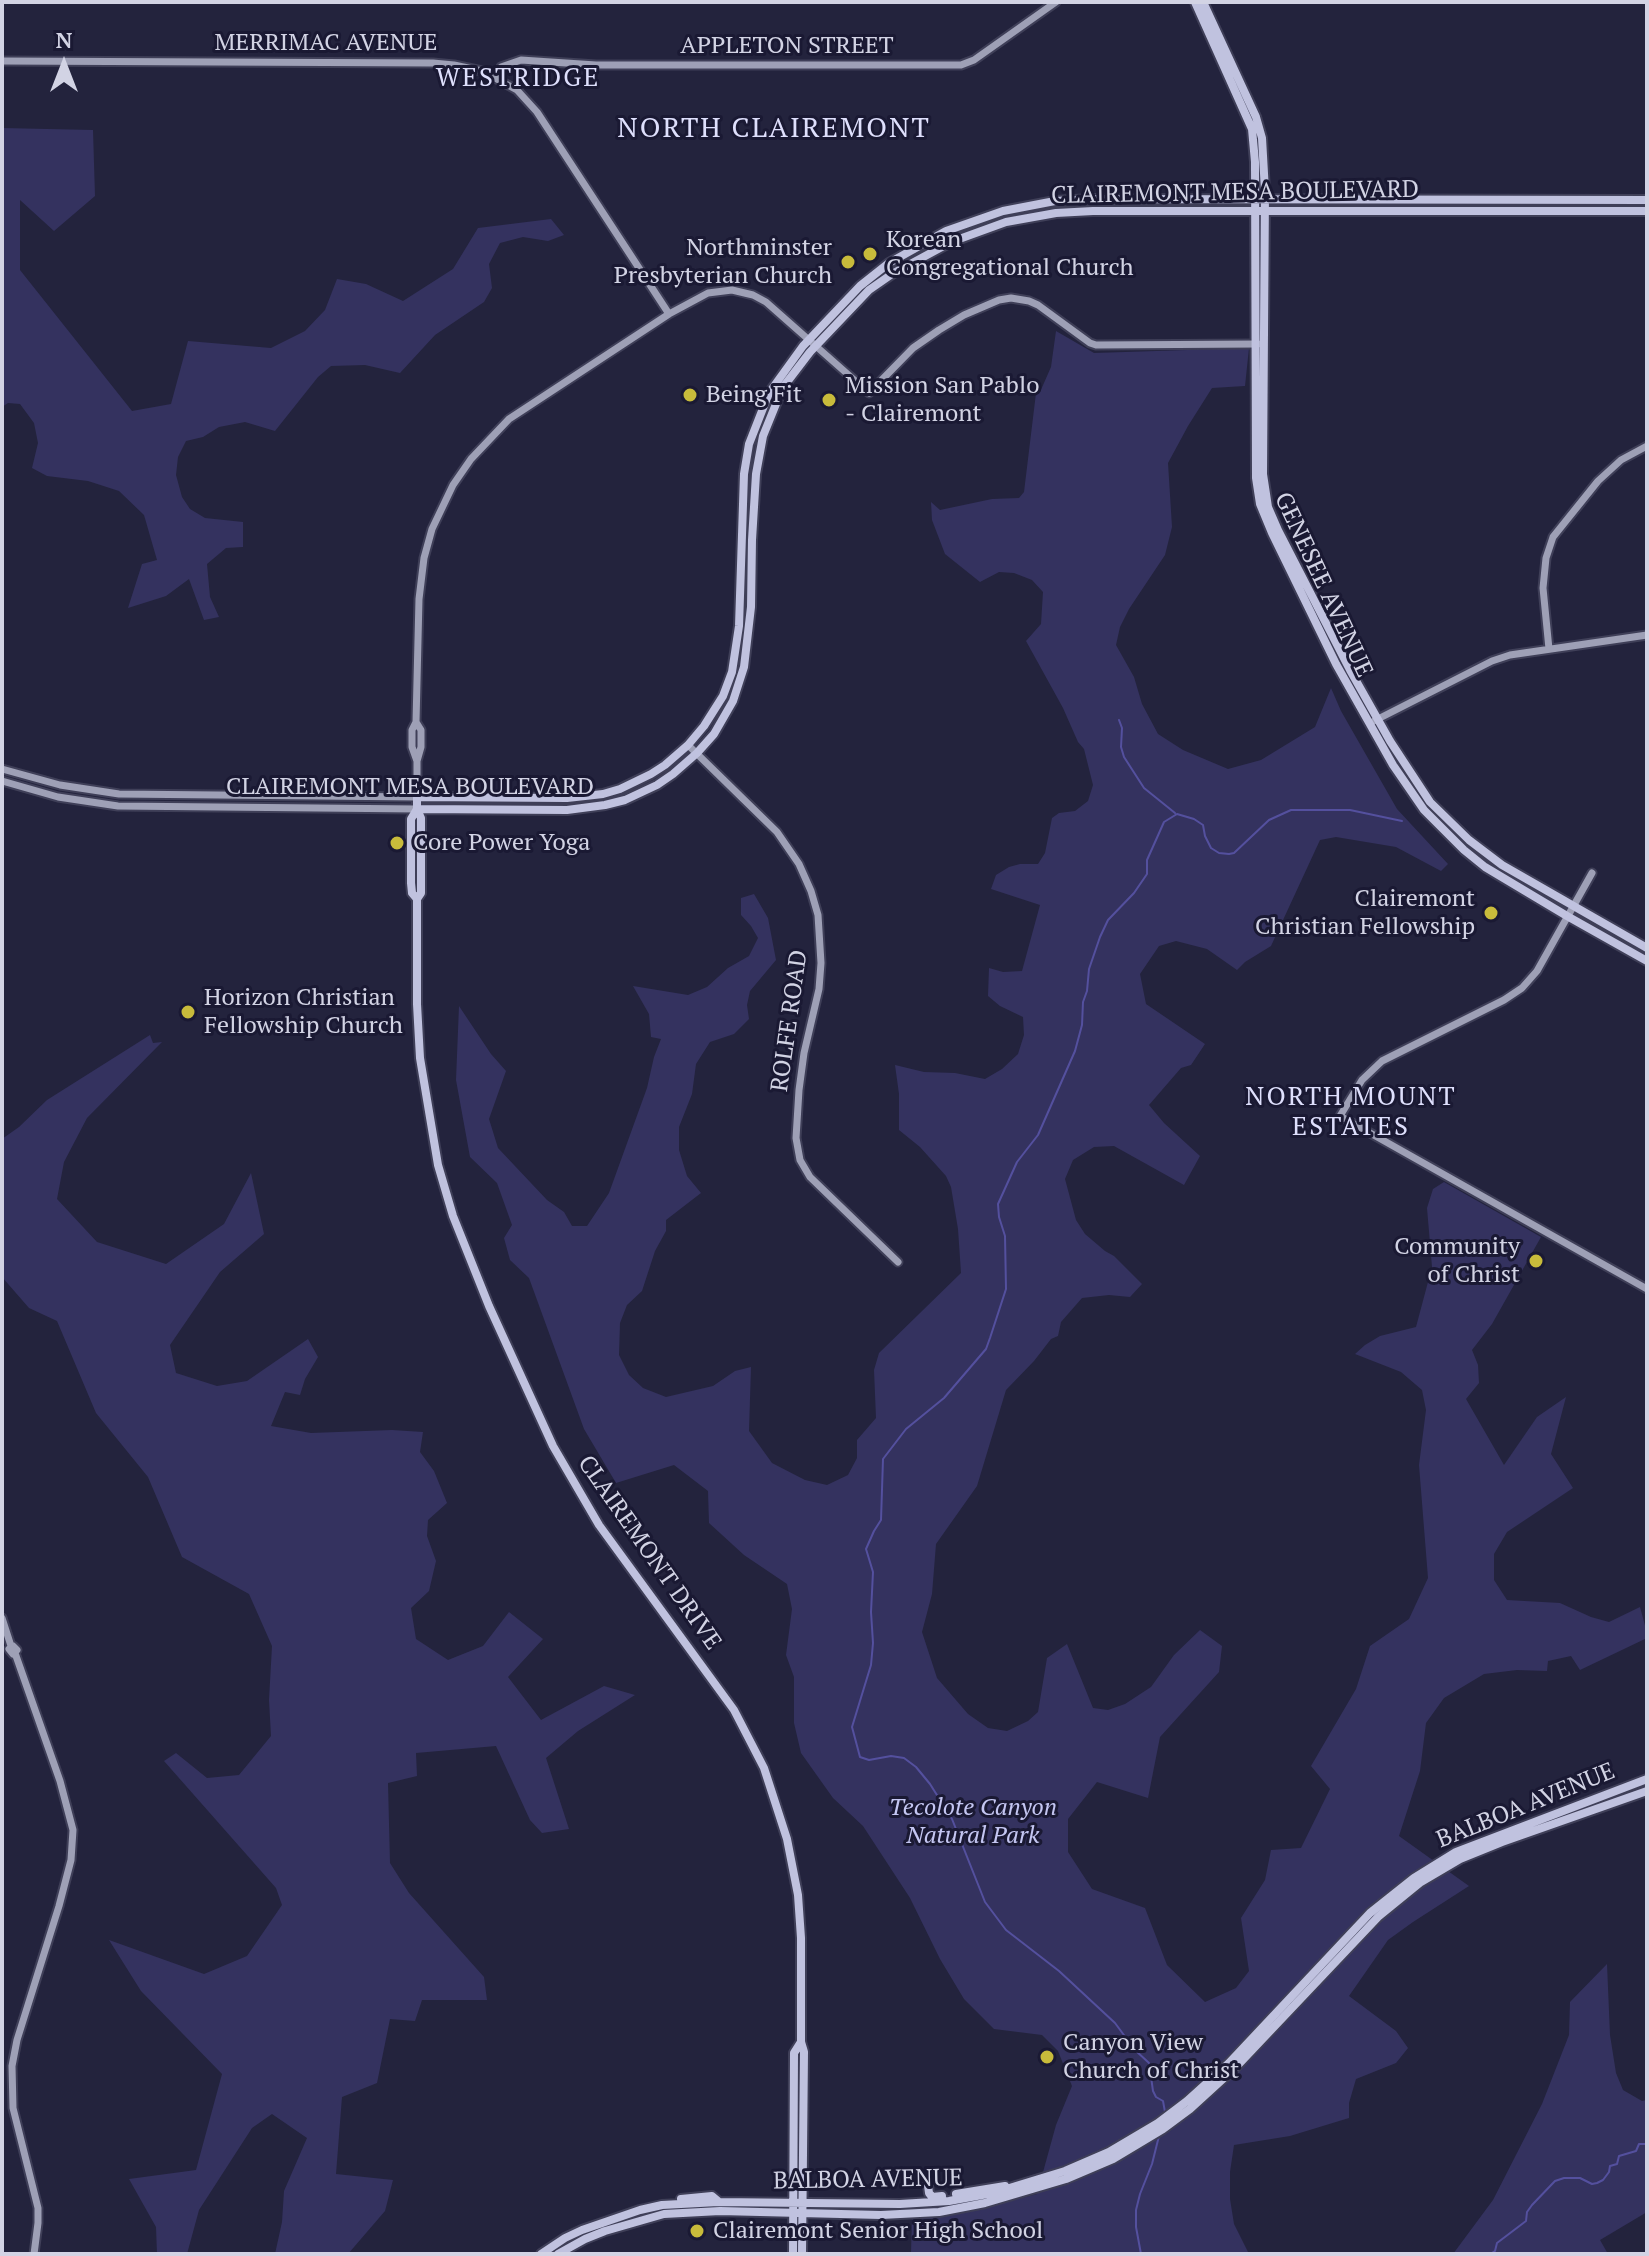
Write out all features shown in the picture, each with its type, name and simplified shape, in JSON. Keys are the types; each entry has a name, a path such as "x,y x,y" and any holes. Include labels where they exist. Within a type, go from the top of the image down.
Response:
{"main road":[{"name":"GENESEE AVENUE","path":"1195,2 1252,129 1260,199"},
{"name":"GENESEE AVENUE","path":"1203,2 1260,129 1264,162 1259,211 1256,478 1260,504 1268,526 1336,664 1409,790 1424,810 1485,867 1647,961"},
{"name":"CLAIREMONT MESA BOULEVARD","path":"417,797 567,798 603,794 651,774 688,745 723,696 734,661 747,452 764,405 776,382 860,286 889,263 946,231 1003,211 1055,201 1093,199 1647,200"},
{"name":"CLAIREMONT MESA BOULEVARD","path":"417,809 567,810 605,805 625,800 657,785 697,753 714,734 733,701 744,667 751,607 756,474 763,436 784,386 813,342 862,296 892,274 951,242 1006,222 1056,213 1093,211 1647,211"},
{"name":"GENESEE AVENUE","path":"1259,344 1263,474 1268,507 1317,608 1390,741 1418,785 1430,802 1465,837 1502,865 1647,948"},
{"path":"742,499 753,515"},
{"name":"CLAIREMONT DRIVE","path":"417,797 417,809 411,819 411,883 412,893 417,899 420,1058 438,1165 453,1216 494,1318 568,1474 599,1525 723,1694 764,1768 787,1839 798,1895 801,1938 803,2203"},
{"name":"BALBOA AVENUE","path":"558,2254 605,2231 664,2214 796,2210 803,2203 911,2203 973,2198 1034,2182 1109,2152 1158,2123 1187,2101 1229,2063 1370,1913 1422,1872 1456,1852 1647,1779"},
{"name":"BALBOA AVENUE","path":"541,2254 582,2230 662,2205 718,2202 796,2210 904,2215 985,2203 1066,2179 1113,2159 1190,2109 1236,2067 1378,1917 1421,1882 1488,1847 1647,1791"},
{"name":"CLAIREMONT DRIVE","path":"793,2254 796,2210 794,2053 801,2042"},
{"path":"911,2203 925,2193 927,2178 932,2197 1034,2182"},
{"name":"CLAIREMONT DRIVE","path":"796,2210 802,2254"}],"street":[{"name":"APPLETON STREET","path":"496,77 501,67 521,60 596,65 961,65 974,60 1056,2"},
{"name":"MERRIMAC AVENUE","path":"2,61 433,63 467,67 496,77 517,90 537,112 669,314"},
{"name":"CLAIREMONT DRIVE","path":"417,797 417,761 421,747 421,730 416,722 419,599 424,558 432,529 453,485 471,459 509,419 669,314 708,293 732,290 766,302 869,393 913,348 939,330 964,315 1011,298 1038,305 1096,345 1259,344"},
{"path":"1549,649 1543,588 1546,558 1553,537 1598,481 1621,460 1647,446"},
{"path":"1369,723 1492,661 1510,655 1647,635"},
{"name":"ROLFE ROAD","path":"688,745 777,832 799,864 811,891 818,915 821,963 819,989 799,1090 796,1138 800,1160 810,1177 898,1262"},
{"name":"CLAIREMONT MESA BOULEVARD","path":"2,769 60,785 119,794 417,797"},
{"name":"CLAIREMONT MESA BOULEVARD","path":"2,781 58,797 118,806 417,809"},
{"path":"1592,873 1537,971 1522,988 1382,1061 1362,1080 1340,1116 1647,1289"},
{"path":"2,1618 60,1781 73,1830 71,1860 12,2066 13,2108 38,2208 34,2254"}],"green space":[{"path":"2,128 93,130 95,196 54,231 20,200 20,270 132,411 171,404 188,341 271,348 305,331 325,310 337,279 366,284 403,301 453,269 478,228 551,219 564,235 548,241 523,237 500,243 489,264 492,288 484,302 435,335 400,373 365,365 331,366 318,377 275,431 245,422 219,427 203,437 186,441 178,457 176,475 182,497 190,509 205,518 243,522 243,547 226,548 207,564 210,597 219,617 204,620 189,579 166,596 128,608 142,564 157,560 144,515 119,491 88,481 47,476 32,468 38,443 34,423 20,404 8,403 2,407"},
{"name":"Tecolote Canyon Natural Park","path":"1056,331 1094,353 1249,348 1245,386 1212,388 1168,463 1172,527 1165,555 1120,627 1116,645 1134,677 1142,704 1158,734 1183,750 1228,769 1261,760 1315,727 1331,688 1397,809 1448,864 1441,871 1396,847 1336,837 1320,840 1271,946 1237,970 1207,949 1176,941 1159,946 1140,974 1146,1004 1205,1044 1191,1065 1181,1068 1149,1105 1200,1156 1184,1185 1114,1146 1094,1147 1073,1160 1065,1179 1076,1220 1085,1234 1114,1256 1142,1284 1130,1297 1109,1295 1082,1298 1061,1322 1058,1336 1051,1339 1006,1390 977,1486 936,1544 932,1594 922,1632 937,1678 968,1714 988,1728 1007,1731 1028,1721 1038,1712 1047,1658 1067,1644 1093,1708 1108,1710 1125,1704 1151,1687 1174,1655 1200,1630 1222,1646 1219,1672 1160,1737 1148,1798 1097,1782 1068,1819 1068,1852 1092,1889 1145,1908 1167,1965 1205,2002 1236,1988 1249,1971 1241,1918 1265,1880 1271,1850 1301,1848 1330,1789 1311,1766 1356,1689 1370,1646 1409,1619 1428,1578 1419,1465 1426,1410 1422,1390 1401,1372 1355,1354 1380,1336 1416,1327 1432,1267 1427,1208 1433,1189 1444,1182 1541,1237 1492,1324 1472,1350 1478,1365 1479,1383 1466,1399 1504,1465 1537,1417 1566,1397 1551,1454 1573,1488 1507,1532 1494,1554 1494,1580 1507,1600 1560,1603 1609,1622 1640,1607 1647,1633 1647,1638 1580,1670 1571,1656 1548,1661 1547,1671 1517,1670 1484,1674 1444,1698 1426,1723 1420,1771 1399,1836 1469,1886 1388,1940 1349,1996 1396,2031 1408,2048 1396,2063 1356,2079 1349,2103 1349,2118 1290,2136 1234,2145 1230,2199 1234,2224 1249,2254 911,2252 912,2219 984,2208 1037,2194 1056,2125 1072,2086 1058,2051 1042,2035 994,2029 964,1999 910,1898 863,1826 833,1798 801,1753 794,1723 794,1677 786,1655 792,1609 787,1584 744,1555 709,1523 708,1491 674,1465 616,1483 584,1429 529,1278 510,1260 504,1238 512,1225 497,1183 470,1157 456,1080 459,1006 506,1071 489,1119 498,1148 547,1200 564,1212 572,1226 587,1226 609,1193 647,1088 661,1039 651,1037 649,1014 633,986 688,995 707,987 728,968 749,956 758,938 741,915 741,898 754,894 768,918 776,960 750,991 747,1005 749,1019 734,1034 710,1042 696,1064 692,1094 679,1127 679,1150 687,1176 701,1193 666,1220 666,1231 655,1251 642,1291 627,1305 620,1323 619,1355 629,1375 643,1388 666,1397 713,1386 735,1371 751,1367 749,1431 772,1463 805,1480 827,1485 848,1475 857,1458 857,1440 876,1418 874,1370 879,1353 961,1273 951,1187 946,1176 920,1147 899,1130 895,1065 924,1072 955,1073 985,1079 1018,1054 1024,1035 1023,1017 1000,1006 988,996 989,968 1003,972 1022,971 1040,905 991,889 996,875 1009,867 1038,864 1045,853 1052,818 1059,813 1075,811 1088,801 1093,785 1084,749 1026,641 1041,624 1043,592 1032,580 1014,573 999,572 980,582 945,554 932,520 931,502 940,510 992,499 1019,498 1024,492 1036,393 1040,392 1051,367"},
{"path":"150,1035 153,1043 162,1042 87,1118 64,1162 57,1199 97,1242 166,1264 224,1224 251,1173 264,1234 220,1272 170,1345 176,1373 217,1386 247,1381 308,1339 318,1357 300,1395 285,1392 271,1426 311,1433 423,1432 420,1452 434,1471 447,1503 428,1520 427,1536 436,1561 429,1591 411,1608 416,1639 448,1660 483,1646 509,1612 543,1639 508,1677 541,1720 604,1686 635,1695 578,1731 546,1758 569,1829 542,1833 530,1820 496,1746 416,1753 417,1776 388,1783 390,1863 409,1893 484,1977 487,2000 422,2000 415,2021 390,2019 377,2083 342,2097 336,2174 393,2180 385,2211 348,2254 275,2254 282,2222 284,2191 307,2138 272,2114 252,2128 199,2210 187,2254 157,2254 156,2227 129,2179 196,2170 222,2074 141,1991 109,1940 204,1974 247,1956 282,1905 276,1888 164,1761 176,1753 207,1778 239,1775 271,1736 272,1646 249,1594 182,1557 148,1477 96,1413 57,1321 29,1308 2,1277 2,1139 47,1100"},
{"path":"1607,1964 1610,2035 1616,2073 1623,2090 1642,2101 1647,2100 1647,2212 1600,2240 1608,2254 1453,2254 1493,2200 1542,2104 1569,2035 1570,2002"}],"waterway":[{"path":"1119,720 1124,757 1144,788 1175,813"},
{"path":"1165,2112 1163,2101 1153,2091 1149,2063 1115,2023 1059,1971 1006,1930 985,1902 952,1819 916,1767 904,1758 891,1756 869,1760 860,1757 852,1727 871,1665 873,1643 873,1572 866,1549 881,1520 883,1459 906,1429 944,1398 986,1349 1006,1289 1005,1236 998,1204 1017,1162 1038,1135 1075,1051 1082,1025 1089,969 1100,937 1108,920 1147,874 1147,860 1164,822 1177,814 1194,819 1203,825 1211,848 1229,854 1234,853 1269,820 1291,810 1350,810 1402,821"},
{"path":"1141,2254 1136,2210 1159,2136"},
{"path":"1490,2254 1495,2251 1497,2243 1526,2221 1532,2205 1555,2181 1580,2178 1597,2183 1603,2180 1610,2166 1617,2164 1619,2156 1636,2151 1639,2144 1647,2144"}],"place":[{"name":"Korean Congregational Church","path":"870,254"},
{"name":"Northminster Presbyterian Church","path":"848,262"},
{"name":"Being Fit","path":"690,395"},
{"name":"Mission San Pablo - Clairemont","path":"829,400"},
{"name":"Core Power Yoga","path":"397,843"},
{"name":"Clairemont Christian Fellowship","path":"1491,913"},
{"name":"Horizon Christian Fellowship Church","path":"188,1012"},
{"name":"Community of Christ","path":"1536,1261"},
{"name":"Canyon View Church of Christ","path":"1047,2057"},
{"name":"Clairemont Senior High School","path":"697,2231"}],"district":[{"name":"WESTRIDGE","path":"518,79"},
{"name":"NORTH CLAIREMONT","path":"774,129"},
{"name":"NORTH MOUNT ESTATES","path":"1351,1113"}]}
